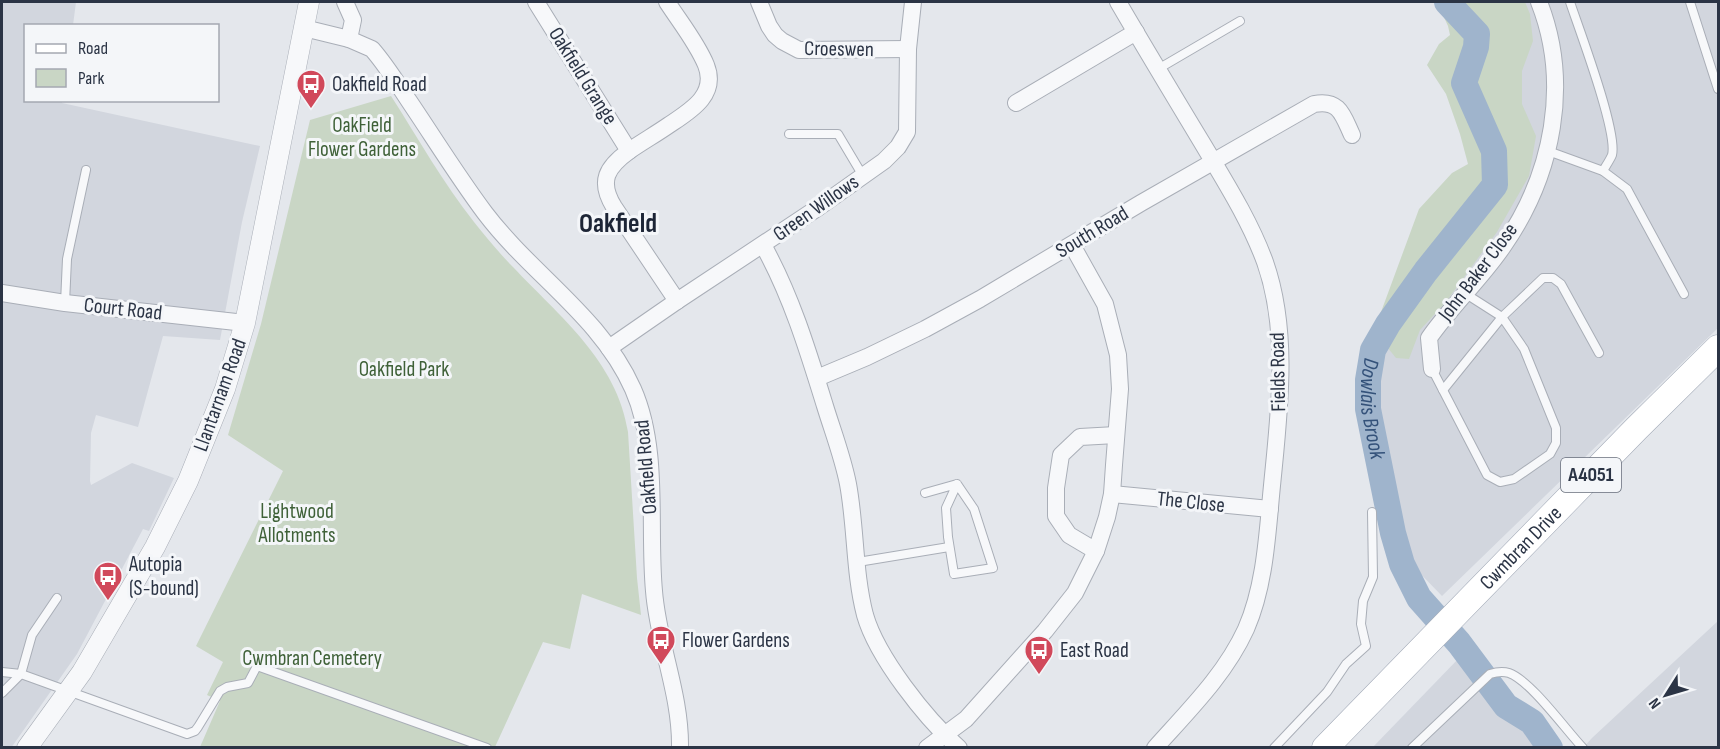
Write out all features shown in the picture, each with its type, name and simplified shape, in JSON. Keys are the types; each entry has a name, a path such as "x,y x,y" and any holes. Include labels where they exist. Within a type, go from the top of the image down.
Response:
{"main road":[{"name":"Cwmbran Drive","path":"1325,747 1719,348"}],"street":[{"name":"Llantarnam Road","path":"27,747 69,691 155,547 188,481 225,389 245,322 309,2"},
{"path":"345,2 353,20 349,39"},
{"name":"Oakfield Grange","path":"536,2 629,151"},
{"path":"667,2 702,56 709,77 709,85 705,95 694,108 629,151 610,167 606,191 614,207 677,301"},
{"name":"Croeswen","path":"759,2 775,35 799,50 908,49"},
{"name":"Green Willows","path":"609,348 863,176 884,161 898,147 907,132 908,49 913,2"},
{"name":"Fields Road","path":"1118,2 1214,162 1265,262 1276,308 1280,358 1278,420 1266,548 1259,585 1246,628 1227,664 1155,747"},
{"name":"John Baker Close","path":"1432,369 1430,338 1439,323 1466,294 1505,244 1527,204 1548,151 1555,115 1555,77 1551,35 1539,2"},
{"name":"Oakfield Road","path":"304,28 349,39 367,46 377,54 486,215 589,322 609,348 633,388 645,425 650,466 654,592 674,686 680,747"},
{"path":"1016,103 1136,33"},
{"name":"South Road","path":"817,378 925,329 980,299 1314,104 1324,102 1334,105 1341,111 1352,135"},
{"path":"763,245 786,291 817,378 848,483 859,586 865,616 889,666 945,735 959,747"},
{"path":"927,747 966,719 1045,631 1075,593 1096,551 1112,494 1120,389 1118,355 1105,304 1072,245"},
{"name":"Court Road","path":"2,293 65,303 245,322"},
{"path":"1096,551 1069,535 1056,516 1056,488 1061,455 1080,437 1116,435"},
{"name":"The Close","path":"1112,494 1270,509"}],"lane":[{"path":"1570,2 1607,116 1612,141 1612,155 1603,171"},
{"path":"1689,2 1719,89"},
{"path":"1158,69 1240,21"},
{"path":"789,134 838,134 863,176"},
{"path":"1548,151 1603,171 1627,189 1684,294"},
{"path":"65,303 67,259 86,170"},
{"path":"1443,390 1502,317 1543,278 1553,278 1561,284 1599,353"},
{"path":"1432,369 1487,475 1500,482 1514,478 1550,454 1556,443 1556,428 1524,350 1502,317 1466,294"},
{"path":"925,493 957,484"},
{"path":"957,484 974,509 993,567 954,574 946,508 957,484"},
{"path":"1274,747 1327,692 1346,664 1366,646 1361,624 1363,601 1373,578 1372,512"},
{"path":"858,561 950,547"},
{"path":"2,693 21,674 33,634 57,598"},
{"path":"2,672 21,674 187,734 195,731 220,692 227,687 249,683 257,666 487,747"},
{"path":"1412,747 1490,674 1506,672 1518,678 1536,694 1583,747"}],"shaded area":[{"path":"2,2 76,2 73,24 24,24 24,102 62,102 260,146 242,222 220,340 163,336 138,427 96,415 91,433 91,485 132,463 174,478 149,531 143,529 77,654 11,748 2,747"},
{"path":"1463,2 1718,2 1718,328 1442,596 1413,566 1388,494 1364,409 1386,312 1508,159"},
{"path":"1718,621 1718,747 1583,748 1592,738"},
{"path":"1460,657 1557,747 1372,748"}],"green space":[{"path":"1437,2 1525,2 1530,14 1533,41 1522,71 1522,104 1536,136 1529,176 1497,232 1446,302 1420,330 1409,359 1396,358 1374,331 1419,209 1452,173 1468,164 1446,94 1427,65 1439,44 1450,35"},
{"name":"Oakfield Park","path":"391,96 441,176 474,222 584,341 612,383 622,407 628,432 641,615 582,594 570,649 543,642 495,747 200,747 220,701 207,695 223,662 196,646 283,471 228,435 261,324 310,120"}],"waterway":[{"name":"Dowlais Brook","path":"1447,2 1477,34 1476,47 1464,83 1494,151 1495,185 1426,271 1388,324 1373,350 1368,380 1368,409 1393,533 1402,564 1419,598 1459,643 1506,706 1532,722 1550,748"}],"place":[{"name":"Oakfield Road","path":"311,110"},
{"name":"Autopia (S-bound)","path":"108,602"},
{"name":"Flower Gardens","path":"661,666"},
{"name":"East Road","path":"1039,676"}],"district":[{"name":"Oakfield","path":"618,224"}],"park label":[{"name":"OakField Flower Gardens","path":"362,137"},
{"name":"Lightwood Allotments","path":"297,523"},
{"name":"Cwmbran Cemetery","path":"312,658"}]}
